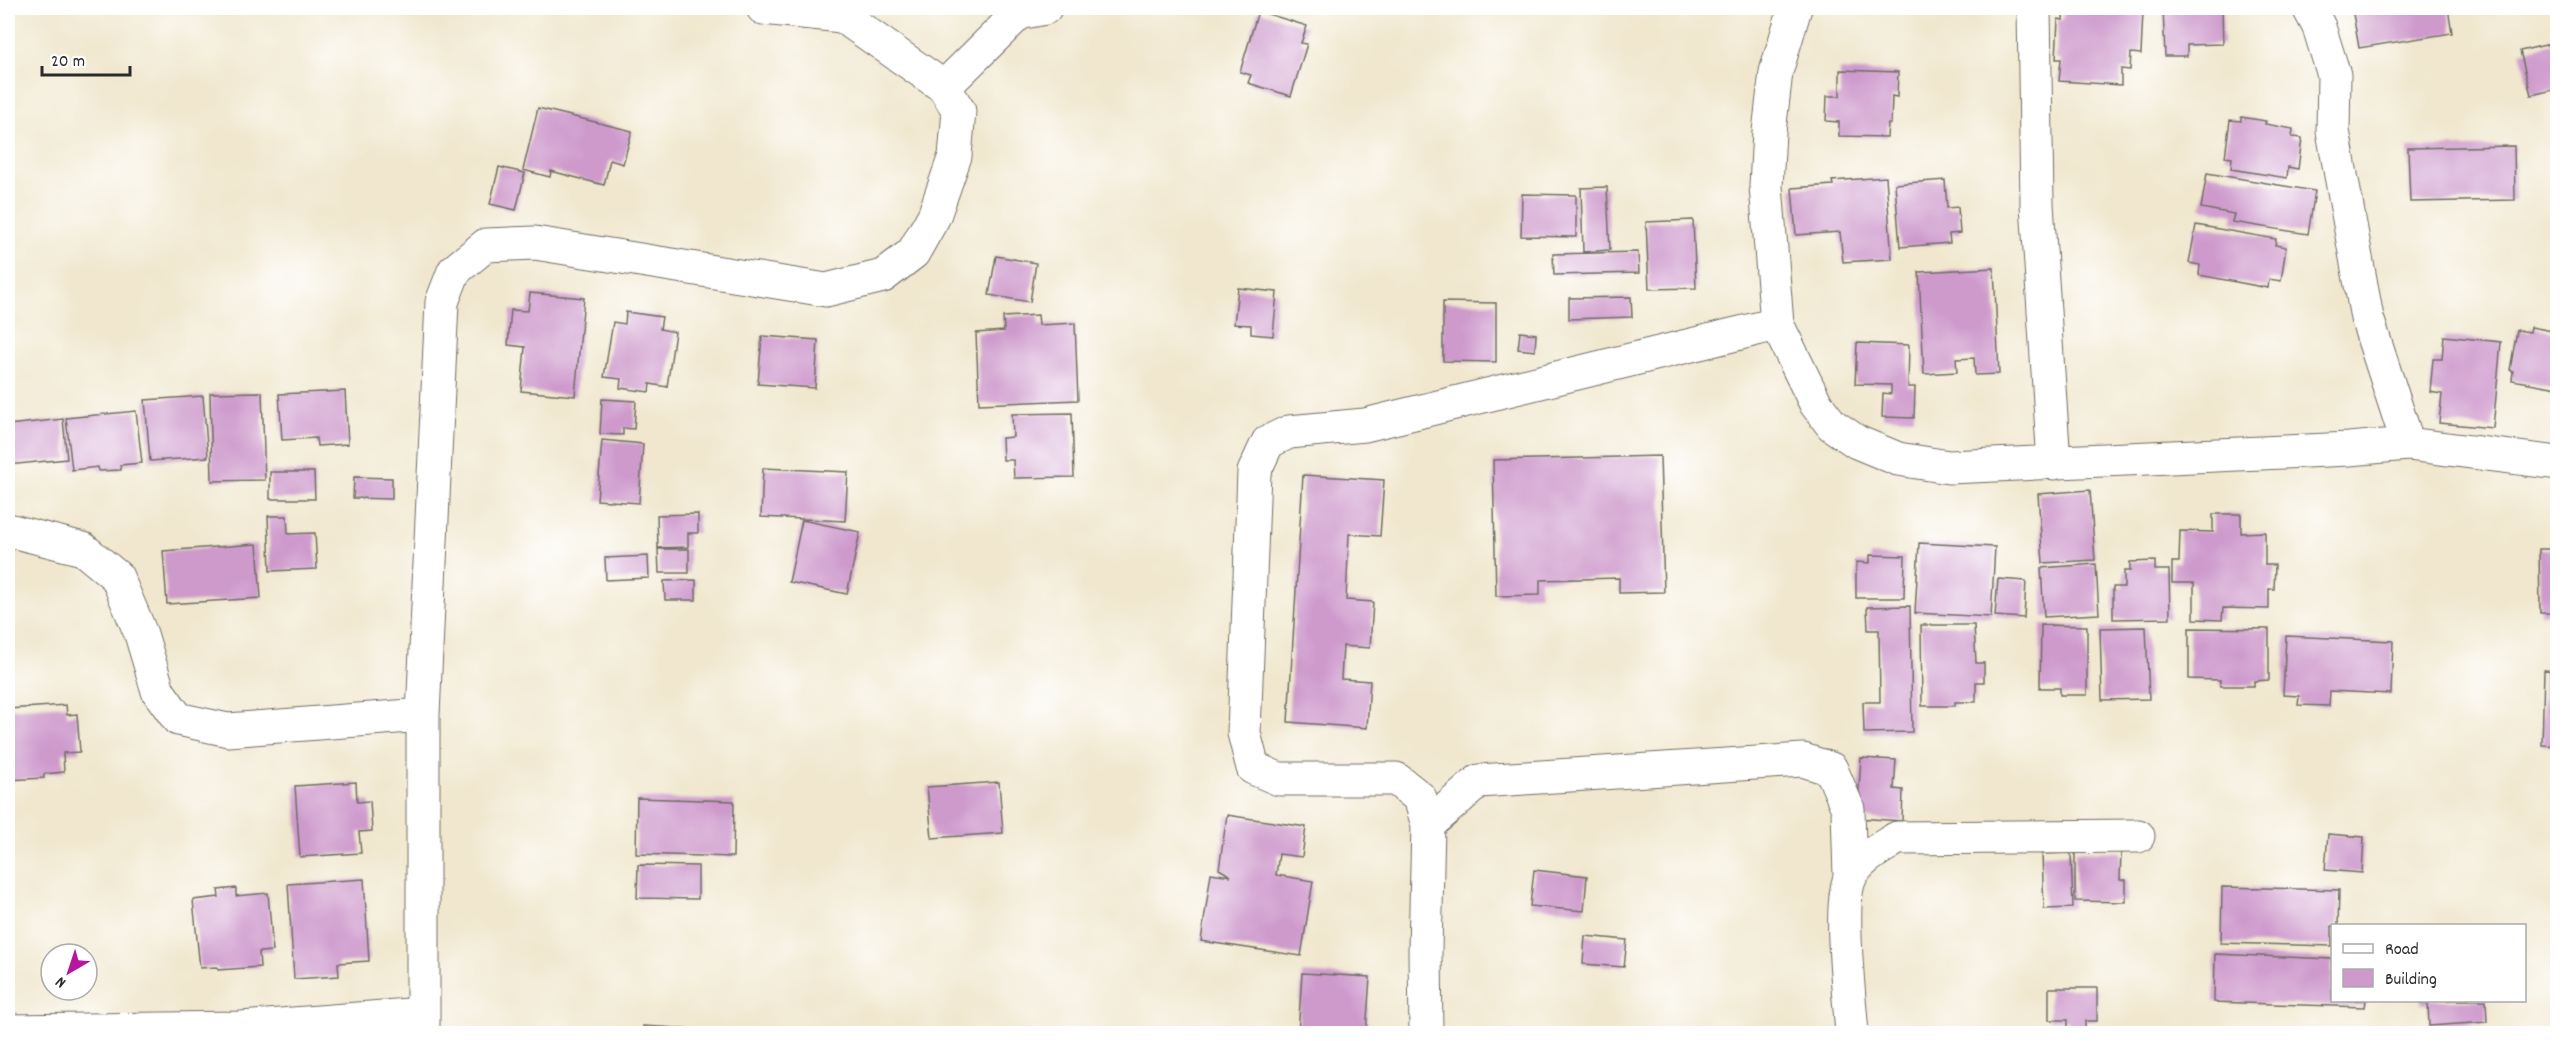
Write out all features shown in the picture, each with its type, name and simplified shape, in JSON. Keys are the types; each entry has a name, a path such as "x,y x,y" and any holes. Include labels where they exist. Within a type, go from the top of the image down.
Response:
{"street":[{"path":"8,1031 423,1024 423,715 442,302 454,271 486,245 535,243 826,290 884,276 913,253 934,216 955,156 959,111 944,87 842,16 763,8"},
{"path":"944,87 1019,13 1045,8"},
{"path":"1795,8 1776,72 1769,132 1766,186 1777,324 1816,404 1832,425 1857,442 1898,459 1949,467 2408,444 2558,463"},
{"path":"2034,8 2037,204 2054,463"},
{"path":"2309,8 2319,27 2334,75 2333,131 2367,318 2408,444"},
{"path":"1426,1034 1428,825 1420,798 1396,779 1279,779 1253,768 1244,733 1254,472 1268,442 1289,432 1365,424 1777,324"},
{"path":"8,530 83,549 117,577 141,634 158,691 178,719 228,730 423,715"},
{"path":"1428,825 1479,781 1803,760 1831,769 1848,809 1850,877 1844,901 1852,1034"},
{"path":"1850,877 1867,856 1897,838 2138,836"}],"building":[{"path":"2064,8 2143,11 2141,54 2131,53 2130,70 2121,69 2121,85 2059,81 2061,59 2056,59 2058,19 2063,20"},
{"path":"2163,8 2222,8 2223,44 2187,45 2187,56 2165,56"},
{"path":"2352,8 2448,8 2452,33 2359,48"},
{"path":"1258,11 1307,26 1301,43 1307,44 1291,96 1248,83 1251,75 1240,72"},
{"path":"2558,42 2558,89 2531,95 2520,51"},
{"path":"1840,70 1898,72 1897,97 1892,96 1891,124 1888,124 1887,137 1839,136 1839,122 1826,121 1827,96 1840,96"},
{"path":"538,108 632,131 623,164 610,160 604,185 551,171 550,177 523,170"},
{"path":"2241,117 2293,129 2292,137 2302,138 2298,169 2288,167 2287,178 2231,169 2232,158 2225,157 2230,120 2241,121"},
{"path":"2514,146 2515,200 2410,202 2408,148"},
{"path":"499,167 525,173 516,210 490,204"},
{"path":"2207,173 2315,191 2308,234 2232,222 2234,214 2201,208"},
{"path":"1886,177 1892,259 1843,262 1840,232 1796,235 1792,188 1833,185 1832,181"},
{"path":"1945,180 1947,208 1958,207 1960,233 1949,234 1950,243 1900,247 1895,184"},
{"path":"1607,187 1610,250 1583,252 1581,188"},
{"path":"1522,194 1576,195 1576,237 1521,236"},
{"path":"1693,220 1696,288 1649,289 1646,222"},
{"path":"2196,225 2276,239 2275,245 2286,247 2281,281 2269,279 2268,288 2199,275 2200,265 2189,263"},
{"path":"1638,252 1639,273 1554,275 1553,254"},
{"path":"996,256 1036,263 1030,302 989,295"},
{"path":"1994,268 1999,374 1975,375 1974,358 1956,359 1957,372 1924,374 1919,272"},
{"path":"1238,288 1277,292 1273,336 1251,334 1251,325 1234,324"},
{"path":"530,293 584,298 575,396 521,391 525,347 508,345 511,310 528,311"},
{"path":"1631,297 1632,317 1569,319 1569,298"},
{"path":"1443,302 1496,303 1496,362 1443,361"},
{"path":"626,312 662,317 660,329 675,332 667,387 650,384 649,392 620,388 621,379 604,377 613,322 625,324"},
{"path":"1038,315 1039,325 1075,323 1078,400 979,404 976,333 1004,331 1003,317"},
{"path":"2531,327 2558,332 2558,388 2512,380 2513,371 2510,370 2517,330 2530,332"},
{"path":"1520,332 1536,334 1535,351 1518,349"},
{"path":"762,336 818,340 815,388 758,384"},
{"path":"2444,336 2501,342 2493,428 2439,423 2442,394 2430,392 2433,359 2442,359"},
{"path":"1857,343 1909,345 1908,387 1915,387 1914,418 1882,417 1883,393 1891,394 1891,385 1855,384"},
{"path":"345,391 348,444 317,446 316,438 282,440 279,394"},
{"path":"262,392 265,480 212,481 210,393"},
{"path":"203,396 208,457 150,461 145,400"},
{"path":"602,399 636,401 634,429 623,428 623,435 600,434"},
{"path":"136,411 142,463 120,465 121,470 99,471 98,467 72,470 66,418"},
{"path":"1072,413 1074,477 1014,478 1013,460 1003,460 1002,438 1013,437 1012,414"},
{"path":"63,419 67,459 8,465 8,425"},
{"path":"602,440 643,444 639,503 597,500"},
{"path":"1660,456 1664,592 1619,593 1619,578 1540,580 1540,595 1496,596 1493,460"},
{"path":"763,468 848,472 845,521 761,517"},
{"path":"270,472 314,472 315,499 270,499"},
{"path":"1303,475 1384,480 1380,536 1349,534 1346,600 1373,602 1370,648 1343,646 1341,679 1370,681 1367,728 1288,722"},
{"path":"354,477 392,478 392,499 353,498"},
{"path":"2090,490 2095,560 2043,563 2038,494"},
{"path":"698,514 698,533 688,533 688,547 658,548 657,515"},
{"path":"2213,514 2241,514 2241,533 2265,532 2265,565 2275,565 2274,589 2269,589 2269,609 2223,608 2222,620 2194,619 2194,583 2172,583 2172,562 2179,562 2180,531 2213,532"},
{"path":"268,516 287,516 288,534 315,533 317,569 270,571"},
{"path":"802,520 860,532 847,594 789,582"},
{"path":"1919,543 1995,547 1991,617 1915,613"},
{"path":"257,544 261,598 167,604 163,551"},
{"path":"658,549 689,549 689,573 659,573"},
{"path":"2539,549 2558,549 2558,613 2540,613"},
{"path":"1870,555 1905,556 1904,598 1856,598 1856,562 1870,563"},
{"path":"648,556 649,578 606,580 605,558"},
{"path":"2155,561 2155,570 2169,570 2170,618 2113,619 2113,587 2124,587 2124,571 2130,571 2130,562"},
{"path":"2096,564 2099,614 2044,617 2041,568"},
{"path":"1998,579 2026,581 2024,618 1995,616"},
{"path":"696,580 696,600 665,600 664,581"},
{"path":"1910,606 1912,732 1864,733 1863,702 1880,702 1879,630 1868,630 1867,607"},
{"path":"1921,625 1974,625 1976,663 1984,663 1984,682 1976,682 1976,702 1955,702 1955,706 1922,706"},
{"path":"2041,625 2087,626 2087,695 2060,695 2060,688 2040,688"},
{"path":"2146,627 2149,699 2102,700 2100,628"},
{"path":"2189,628 2269,629 2269,680 2254,681 2254,686 2220,686 2220,680 2189,679"},
{"path":"2286,636 2393,641 2391,694 2330,691 2329,706 2298,705 2299,696 2283,695"},
{"path":"2544,670 2558,671 2558,746 2542,745"},
{"path":"66,705 67,715 77,714 80,752 63,753 64,772 44,774 44,778 8,780 8,709"},
{"path":"1861,758 1896,760 1894,789 1903,790 1902,821 1857,818"},
{"path":"356,782 357,802 370,801 372,831 359,832 361,853 300,857 295,786"},
{"path":"999,782 1003,833 932,838 927,787"},
{"path":"637,798 734,801 733,857 636,854"},
{"path":"1227,815 1306,827 1302,857 1279,854 1276,875 1313,881 1301,956 1201,941 1211,873 1231,876 1219,869"},
{"path":"2328,834 2364,837 2362,873 2325,870"},
{"path":"2075,851 2121,852 2120,880 2126,880 2126,902 2075,901"},
{"path":"2071,853 2073,908 2044,909 2042,854"},
{"path":"638,865 698,866 698,899 637,898"},
{"path":"1534,870 1587,876 1584,911 1530,906"},
{"path":"364,879 369,961 338,963 339,976 294,979 288,884"},
{"path":"2222,887 2339,890 2338,924 2331,924 2331,946 2221,943"},
{"path":"236,888 236,896 268,893 273,951 259,952 260,967 218,970 217,967 200,968 193,900 219,897 218,890"},
{"path":"1585,936 1627,940 1624,967 1583,964"},
{"path":"2215,954 2331,959 2331,1002 2366,1002 2365,1007 2214,1002"},
{"path":"2550,965 2558,965 2558,1027 2554,1028"},
{"path":"1302,973 1370,977 1366,1034 1298,1034"},
{"path":"2049,988 2097,988 2097,1021 2085,1021 2085,1029 2068,1029 2068,1020 2049,1020"},
{"path":"2421,1002 2486,1002 2487,1022 2429,1026 2428,1004 2421,1004"},
{"path":"643,1026 694,1029 694,1034 643,1034"},
{"path":"532,1029 577,1032 577,1034 532,1034"}]}
